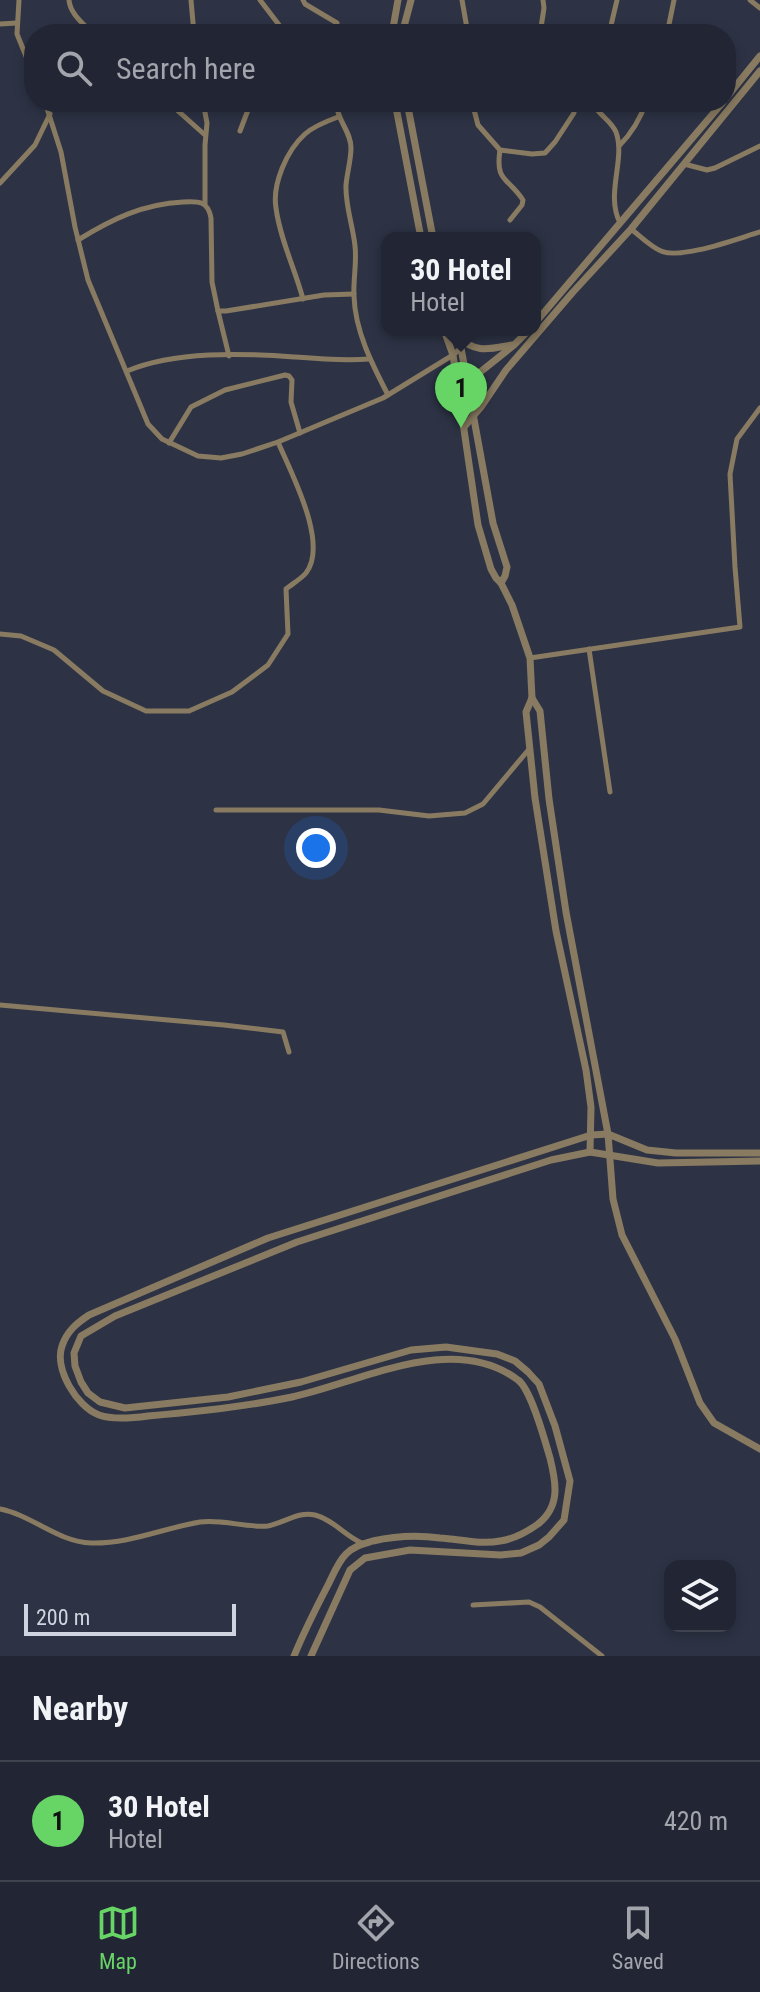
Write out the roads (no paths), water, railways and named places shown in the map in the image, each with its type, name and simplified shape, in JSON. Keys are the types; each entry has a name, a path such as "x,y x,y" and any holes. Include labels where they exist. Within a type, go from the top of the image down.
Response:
{"street":[{"path":"19,0 17,34 24,51"},
{"path":"69,0 69,5 84,24"},
{"path":"191,0 193,24"},
{"path":"260,0 278,24"},
{"path":"303,0 337,23"},
{"path":"394,24 398,0"},
{"path":"405,24 411,0"},
{"path":"462,0 466,24"},
{"path":"542,24 543,0"},
{"path":"611,24 617,0"},
{"path":"669,24 674,0"},
{"path":"750,0 760,8"},
{"path":"0,24 17,23"},
{"path":"736,85 760,56"},
{"path":"736,100 760,71"},
{"path":"179,112 205,136"},
{"path":"205,112 205,204"},
{"path":"240,131 247,112"},
{"path":"337,112 350,137 346,187 356,250 354,294 357,317 369,359 388,395"},
{"path":"397,112 420,232"},
{"path":"409,112 432,232"},
{"path":"475,112 478,125 500,150 532,154 545,153 574,113"},
{"path":"598,112 608,120 617,137 614,198 620,224"},
{"path":"618,147 630,135 642,112"},
{"path":"541,316 714,112"},
{"path":"541,329 631,229 726,112"},
{"path":"0,183 35,145 50,114"},
{"path":"50,114 88,280 148,424 169,443 198,456 221,458 242,454 388,395 461,348"},
{"path":"303,299 276,208 276,191 293,148 306,133 338,117"},
{"path":"684,164 707,170 760,146"},
{"path":"500,150 499,172 523,200 510,220"},
{"path":"78,240 133,211 162,203 205,204 211,218 212,282 229,356"},
{"path":"631,229 662,252 673,253 689,252 760,232"},
{"path":"218,311 324,295 354,294"},
{"path":"446,336 473,417 493,523 507,567 501,583"},
{"path":"457,336 461,348 464,427 478,525 491,569 521,625 530,658 532,698 526,712 535,798 556,931 586,1070 591,1107 590,1152"},
{"path":"459,336 465,344 487,350 514,345"},
{"path":"462,386 523,336"},
{"path":"464,427 535,336"},
{"path":"127,371 166,360 229,356 369,359"},
{"path":"169,443 191,407 225,390 285,375 292,380 291,402 300,433"},
{"path":"530,658 740,627 730,474 737,439 760,408"},
{"path":"0,634 21,636 54,650 103,691 146,711 189,711 232,692 268,665 288,634 286,589 307,572 314,546 310,523 278,442"},
{"path":"589,649 610,792"},
{"path":"532,698 540,711 566,912 608,1134 613,1199 622,1235 675,1339 700,1403 714,1423 760,1449"},
{"path":"216,810 379,810 429,816 465,813 483,804 530,748"},
{"path":"0,1005 283,1032 289,1052"},
{"path":"294,1656 345,1555 355,1547 403,1536 497,1542 516,1537 550,1512 556,1496 556,1482 544,1437 522,1382 480,1361 445,1359 414,1363 293,1397 132,1418 101,1416 84,1407 70,1389 62,1367 61,1348 72,1326 89,1315 268,1238 591,1135 608,1134 647,1150 760,1153"},
{"path":"311,1656 350,1570 365,1558 410,1550 501,1555 521,1553 539,1545 564,1520 570,1481 555,1426 539,1384 515,1361 497,1354 446,1347 411,1350 301,1382 228,1397 125,1408 100,1402 88,1393 81,1382 74,1353 81,1336 115,1316 297,1242 551,1160 590,1152 658,1163 760,1161"},
{"path":"0,1509 16,1512 59,1535 88,1543 129,1540 213,1521 267,1526 307,1514 332,1522 363,1544"},
{"path":"473,1605 529,1602 549,1613 602,1656"}],"place":[{"name":"30 Hotel","path":"461,428"}]}
